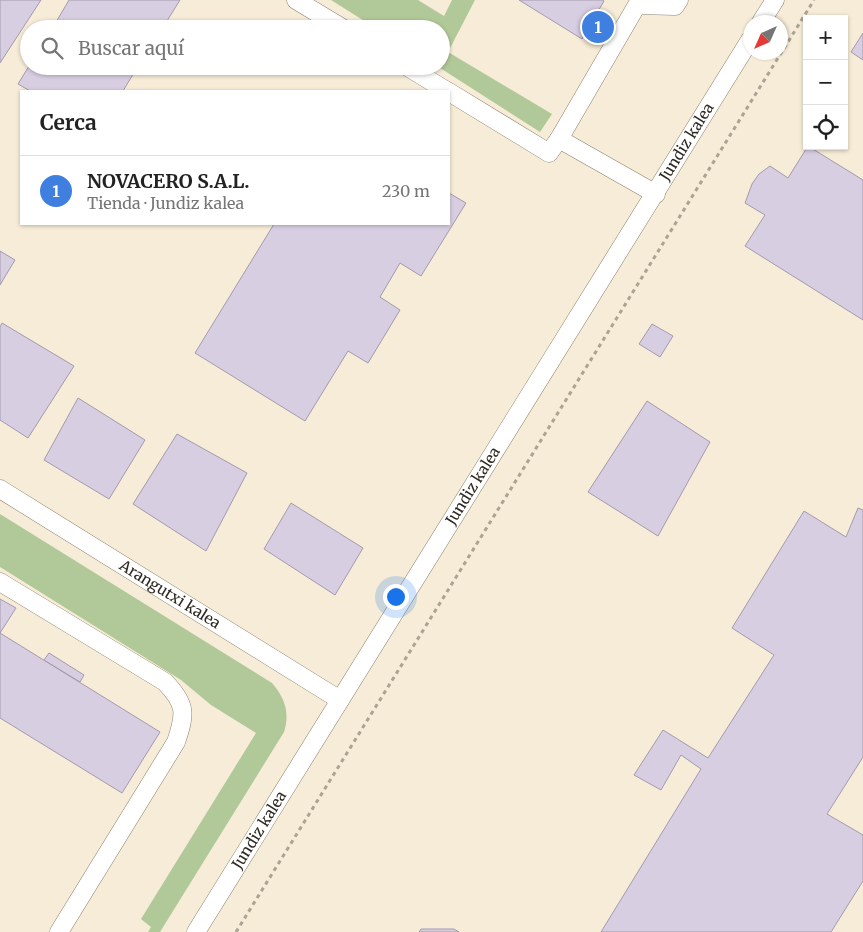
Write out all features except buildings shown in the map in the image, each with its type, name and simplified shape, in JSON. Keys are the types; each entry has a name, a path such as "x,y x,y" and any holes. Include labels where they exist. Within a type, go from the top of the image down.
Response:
{"street":[{"path":"296,0 329,20"},
{"path":"450,93 549,153 559,139 633,3 675,6 679,0"},
{"path":"765,15 775,0"},
{"name":"Jundiz kalea","path":"196,932 743,51"},
{"path":"421,75 445,90"},
{"path":"559,139 656,194"},
{"name":"Arangutxi kalea","path":"0,489 340,700"},
{"path":"0,582 165,682 178,696 183,706 182,724 176,742 59,932"}],"path":[{"path":"236,932 814,0"}],"green space":[{"path":"331,0 418,0 444,16 452,0 475,0 450,48 450,20 363,20"},
{"path":"450,53 552,114 540,132 450,74"},
{"path":"0,514 272,683 283,700 286,712 284,732 160,932 148,932 151,927 141,919 256,733 211,705 181,680 0,567"}],"place":[{"name":"NOVACERO S.A.L.","path":"598,27"}]}
